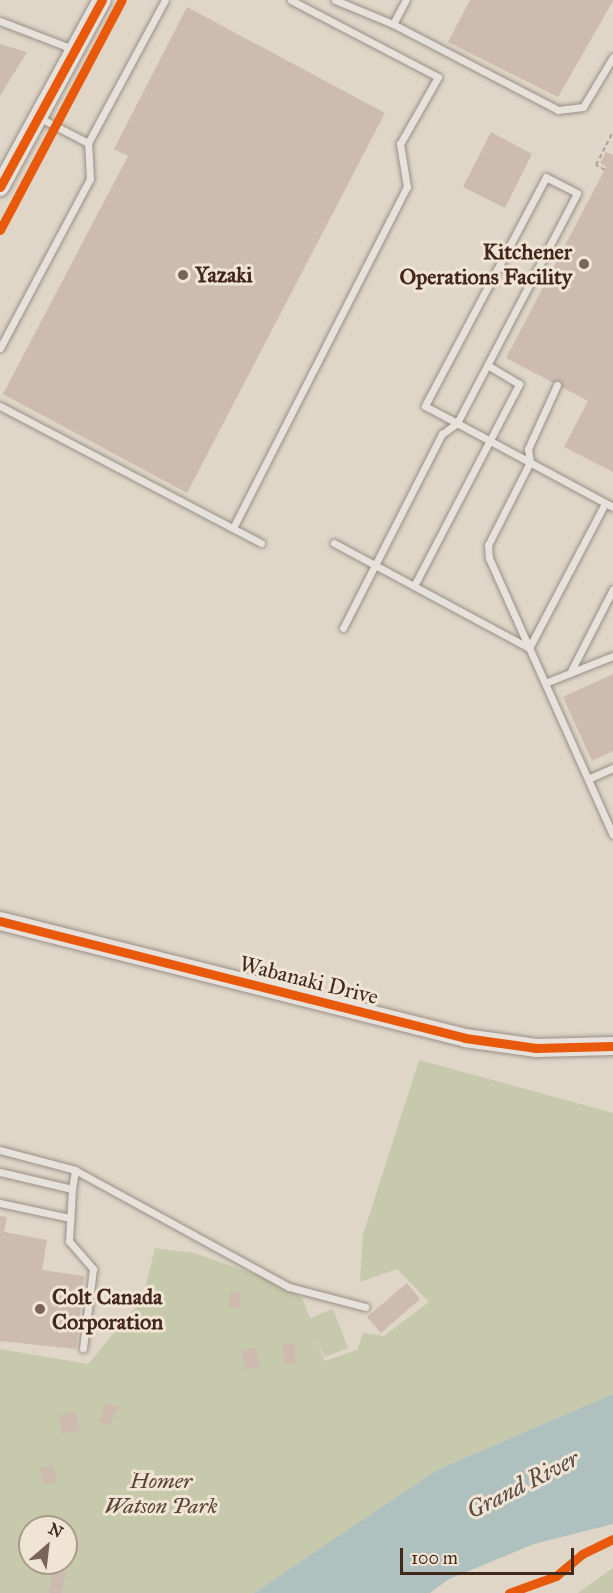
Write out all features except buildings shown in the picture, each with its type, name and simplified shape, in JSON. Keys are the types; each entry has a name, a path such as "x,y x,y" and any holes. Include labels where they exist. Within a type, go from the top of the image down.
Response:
{"street":[{"path":"0,187 102,0"},
{"name":"Wabanaki Drive","path":"0,921 465,1038 536,1048 613,1046"}],"lane":[{"path":"0,348 90,179 88,143 165,0"},
{"path":"233,528 407,187 400,144 438,77 291,0"},
{"path":"335,0 393,24 558,110 583,107 613,57"},
{"path":"393,24 406,0"},
{"path":"0,21 75,50"},
{"path":"38,117 88,143"},
{"path":"343,628 442,434 457,423 577,193 546,177 425,406 457,423 489,441 613,507"},
{"path":"414,586 519,384 487,366"},
{"path":"557,385 528,449 530,462 488,545 529,648 613,835"},
{"path":"0,406 261,543"},
{"path":"529,648 606,503"},
{"path":"334,543 529,648"},
{"path":"570,673 613,589"},
{"path":"545,683 613,656"},
{"path":"588,779 613,768"},
{"path":"0,1150 75,1170 289,1287 366,1307"},
{"path":"75,1170 69,1241 93,1269 83,1348"},
{"path":"0,1172 72,1189"},
{"path":"0,1203 70,1218"}],"path":[{"path":"604,168 596,165 613,132"}],"green space":[{"name":"Homer Watson Park","path":"419,1060 613,1113 613,1394 437,1470 254,1593 0,1593 0,1349 88,1364 142,1300 155,1248 194,1253 285,1285 302,1298 310,1318 333,1309 348,1348 325,1357 316,1337 325,1361 357,1350 363,1333 384,1336 429,1302 397,1269 360,1282 363,1235"},
{"path":"613,1568 613,1593 578,1593"}],"water":[{"name":"Grand River","path":"613,1394 613,1524 534,1544 449,1579 430,1593 254,1593 437,1470"}],"cycle path":[{"path":"0,187 102,0"},
{"path":"0,230 122,0"},
{"path":"0,921 465,1038 536,1048 613,1046"},
{"path":"509,1593 556,1576 582,1554 613,1539"}],"place":[{"name":"Kitchener Operations Facility","path":"584,264"},
{"name":"Yazaki","path":"183,275"},
{"name":"Colt Canada Corporation","path":"40,1309"}]}
